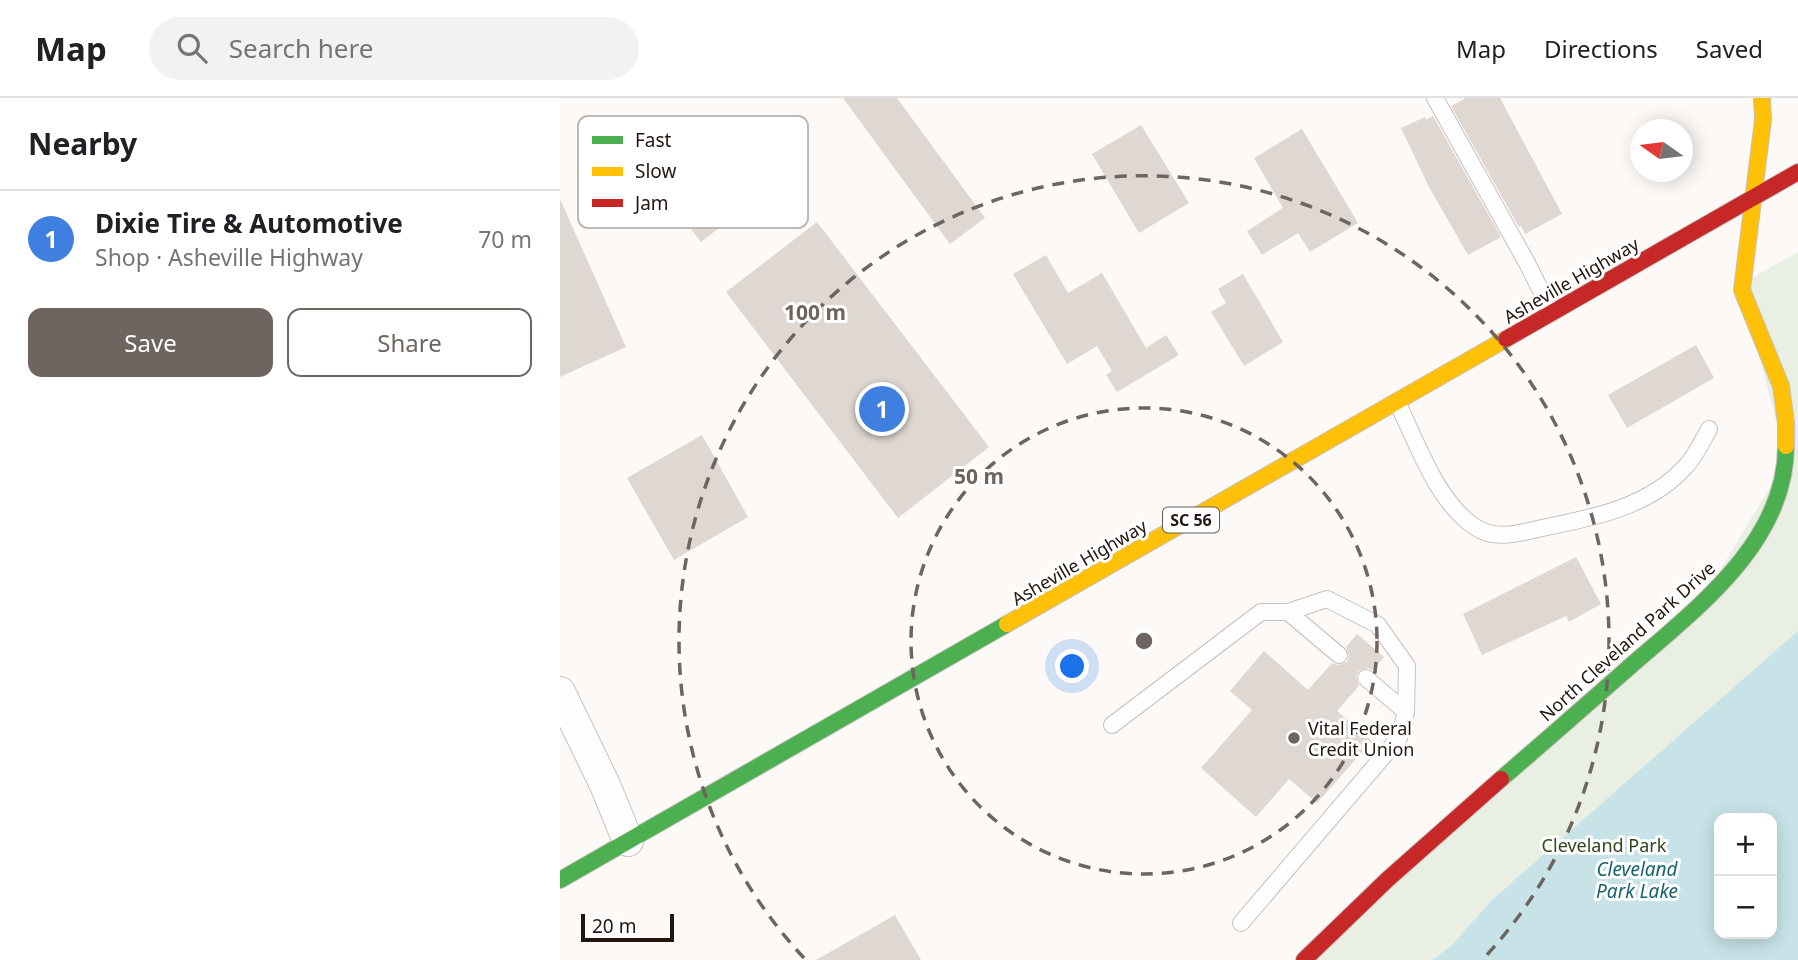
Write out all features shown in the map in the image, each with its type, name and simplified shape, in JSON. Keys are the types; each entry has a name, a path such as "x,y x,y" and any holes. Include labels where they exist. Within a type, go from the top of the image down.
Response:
{"main road":[{"name":"North Cleveland Park Drive","path":"1304,960 1388,879 1699,606 1733,571 1782,499 1786,423 1781,386 1742,290 1763,120 1762,98"},
{"name":"Asheville Highway","path":"560,880 1798,172"}],"street":[{"path":"560,692 628,841"}],"lane":[{"path":"1435,98 1552,313"},
{"path":"1397,401 1444,496 1463,518 1491,535 1507,535 1600,516 1622,508 1647,495 1685,467 1709,429"},
{"path":"1112,725 1261,612 1288,612 1327,599 1378,625 1407,666 1406,712 1399,738 1241,923"},
{"path":"1288,612 1339,655"},
{"path":"1366,678 1406,712"}],"green space":[{"name":"Cleveland Park","path":"1798,252 1798,960 1304,960 1699,606 1786,460 1741,284"}],"water":[{"name":"Cleveland Park Lake","path":"1798,631 1798,960 1433,960 1453,944 1492,900"}],"building":[{"path":"843,98 897,98 985,218 950,244"},
{"path":"1466,98 1500,98 1562,214 1525,234 1521,226 1519,227 1451,106"},
{"path":"1433,116 1501,237 1468,255 1429,187 1401,128"},
{"path":"1141,125 1189,203 1139,233 1092,154"},
{"path":"1302,129 1358,223 1310,252 1298,233 1262,255 1247,231 1283,208 1254,158"},
{"path":"560,199 626,347 560,377"},
{"path":"817,222 989,447 898,518 726,292"},
{"path":"690,228 719,228 701,242"},
{"path":"1046,255 1068,293 1102,273 1146,348 1166,335 1179,355 1117,392 1106,375 1112,371 1097,346 1067,364 1013,274"},
{"path":"1243,274 1283,342 1244,366 1211,312 1226,303 1218,289"},
{"path":"1696,345 1714,378 1627,428 1608,395"},
{"path":"702,435 748,517 674,560 627,478"},
{"path":"1576,557 1601,604 1569,622 1566,616 1482,655 1463,614"},
{"path":"1357,634 1384,657 1373,670 1367,668 1359,671 1356,677 1359,686 1337,711 1372,741 1317,803 1289,779 1256,817 1201,768 1252,710 1230,691 1264,651 1308,690 1332,663 1338,665 1347,662 1349,656 1346,647"},
{"path":"895,915 921,960 816,960"}],"traffic: fast":[{"path":"1501,779 1679,624 1731,573 1753,544 1770,514 1782,481 1786,446"},
{"path":"560,880 1007,624"}],"traffic: slow":[{"path":"1762,98 1763,120 1742,290 1781,386 1786,446"},
{"path":"1007,624 1506,339"}],"traffic: jam":[{"path":"1506,339 1798,172"},
{"path":"1304,960 1388,879 1501,779"}],"place":[{"name":"Dixie Tire & Automotive","path":"882,409"},
{"name":"Vital Federal Credit Union","path":"1294,738"}]}
